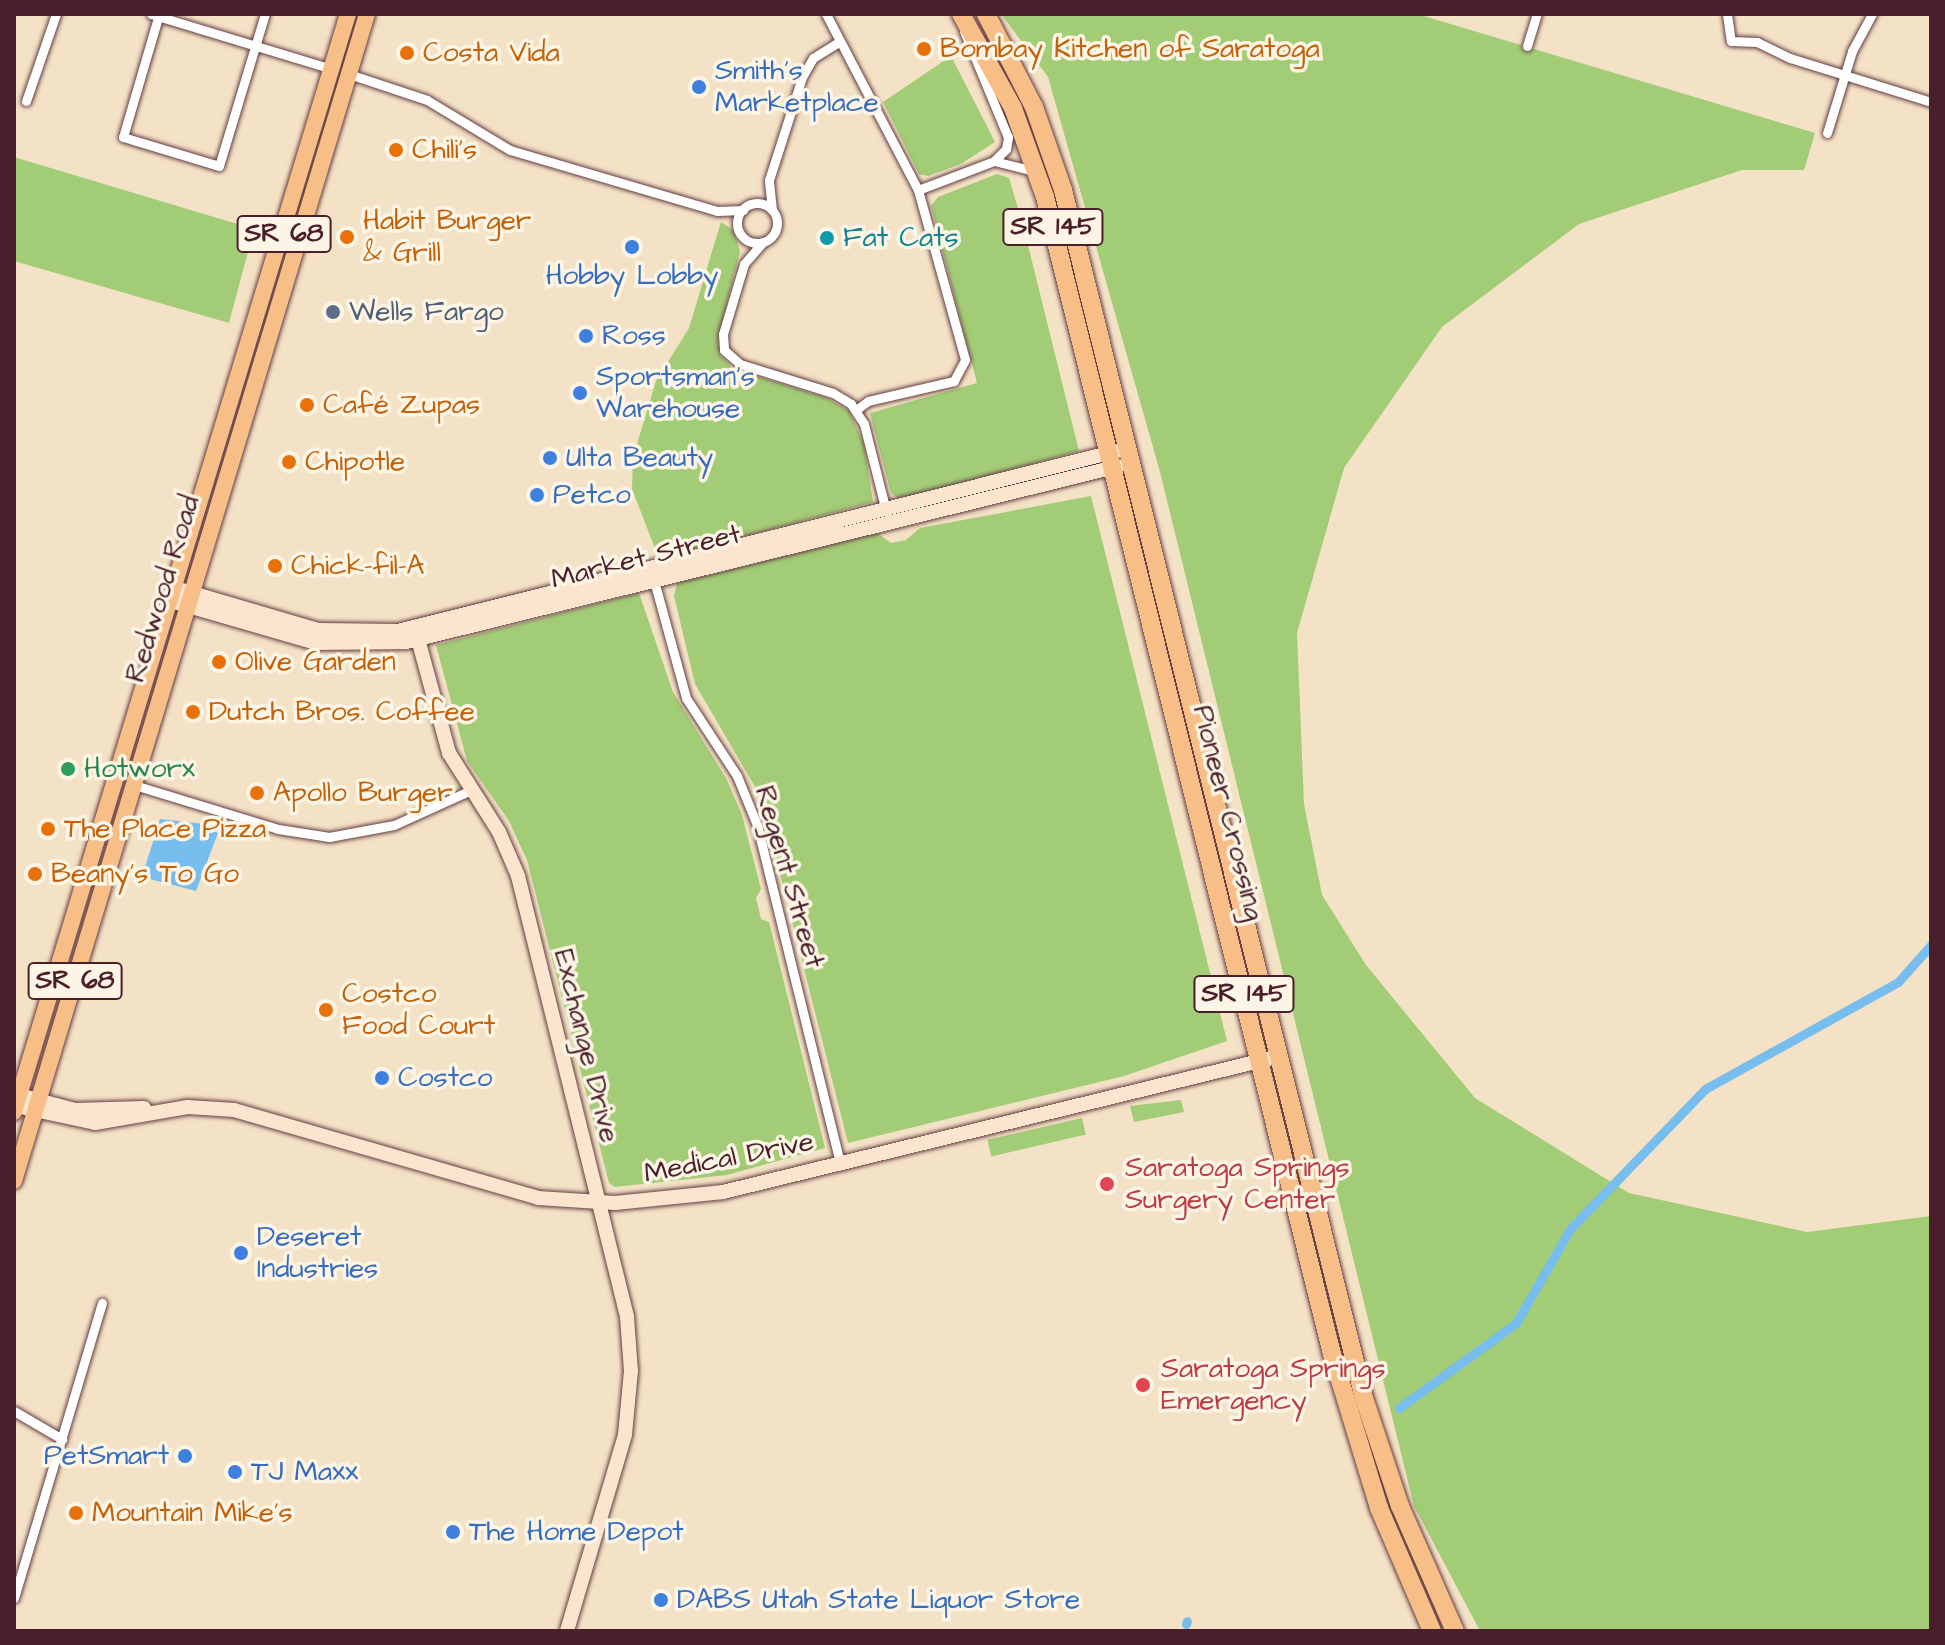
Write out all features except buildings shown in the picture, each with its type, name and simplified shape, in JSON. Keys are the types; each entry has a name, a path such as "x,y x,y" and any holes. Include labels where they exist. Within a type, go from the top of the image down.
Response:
{"highway":[{"name":"Pioneer Crossing","path":"986,14 1053,159 1373,1427 1414,1540 1455,1631"},
{"name":"Pioneer Crossing","path":"963,17 1009,99 1037,172 1356,1436 1392,1542 1432,1631"}],"main road":[{"name":"Redwood Road","path":"341,71 348,14"},
{"name":"Redwood Road","path":"15,1102 180,597 341,71 367,14"},
{"name":"Redwood Road","path":"14,1181 131,784 180,597"}],"street":[{"path":"26,101 56,14"},
{"path":"265,14 255,46 219,166 123,137 156,15 255,46 341,71 417,96 497,145 717,211 745,208 772,210"},
{"path":"826,14 889,127 918,190 964,368 954,381 868,401 856,410"},
{"path":"1527,46 1537,14"},
{"path":"1727,14 1731,41 1757,42 1843,76 1931,102"},
{"path":"1827,133 1843,76 1872,14"},
{"path":"963,17 969,51 1008,137 1006,149 994,161"},
{"path":"744,264 739,231 745,208 769,180 805,69 818,54 839,42"},
{"path":"918,190 994,161 1012,161 1037,172"},
{"path":"769,180 776,228 744,264 723,334 727,355 740,364 833,393 856,410 888,516"},
{"path":"717,211 750,242 763,242"},
{"name":"Market Street","path":"180,597 316,643 360,646 1130,455"},
{"name":"Regent Street","path":"652,575 686,698 737,776 757,825 840,1163"},
{"name":"Exchange Drive","path":"417,634 445,742 471,790 499,832 518,876 627,1317 631,1387 622,1446 567,1631"},
{"path":"131,784 278,829 329,837 394,825 471,790"},
{"name":"Medical Drive","path":"15,1102 36,1107 104,1112 168,1104 248,1112 538,1198 599,1204 705,1195 1280,1056"},
{"path":"14,1598 102,1303"},
{"path":"14,1411 62,1439"}],"green space":[{"path":"1001,14 1417,14 1815,133 1804,170 1742,170 1579,224 1442,327 1344,468 1297,633 1304,804 1322,895 1366,965 1475,1098 1629,1193 1807,1232 1931,1216 1931,1631 1480,1631 1414,1506 1160,472 1048,77"},
{"path":"951,56 995,142 961,164 928,176 919,174 883,102"},
{"path":"14,157 254,229 229,323 14,261"},
{"path":"997,174 1009,178 1023,225 1079,451 900,500 891,493 870,413 977,383 931,206 938,197"},
{"path":"721,222 734,231 740,252 718,338 720,355 733,369 827,398 849,411 864,444 873,502 659,559 632,489 633,457 656,381 689,328"},
{"path":"1091,496 1227,1041 1124,1076 848,1143 791,917 796,910 791,889 783,885 758,792 695,684 674,596 677,583 877,533 891,543 906,540 920,528"},
{"path":"639,593 673,692 726,778 742,815 761,889 756,898 761,919 769,922 825,1148 727,1175 615,1187 609,1183 527,860 509,821 467,761 436,645"},
{"path":"1181,1100 1184,1112 1134,1122 1130,1106"},
{"path":"1082,1118 1086,1135 991,1156 987,1140"}],"water":[{"path":"160,819 205,824 218,833 196,891 142,877"}],"waterway":[{"path":"1399,1408 1516,1323 1570,1229 1705,1089 1898,982 1931,945"}],"place":[{"name":"Bombay Kitchen of Saratoga","path":"924,49"},
{"name":"Costa Vida","path":"407,53"},
{"name":"Smith's Marketplace","path":"699,87"},
{"name":"Chili's","path":"396,150"},
{"name":"Habit Burger & Grill","path":"347,237"},
{"name":"Fat Cats","path":"827,238"},
{"name":"Hobby Lobby","path":"632,247"},
{"name":"Wells Fargo","path":"333,312"},
{"name":"Ross","path":"586,336"},
{"name":"Sportsman's Warehouse","path":"580,393"},
{"name":"Café Zupas","path":"307,405"},
{"name":"Ulta Beauty","path":"550,458"},
{"name":"Chipotle","path":"289,462"},
{"name":"Petco","path":"537,495"},
{"name":"Chick-fil-A","path":"275,566"},
{"name":"Olive Garden","path":"219,662"},
{"name":"Dutch Bros. Coffee","path":"193,712"},
{"name":"Hotworx","path":"68,769"},
{"name":"Apollo Burger","path":"257,793"},
{"name":"The Place Pizza","path":"48,829"},
{"name":"Beany's To Go","path":"35,874"},
{"name":"Costco Food Court","path":"326,1010"},
{"name":"Costco","path":"382,1078"},
{"name":"Saratoga Springs Surgery Center","path":"1107,1184"},
{"name":"Deseret Industries","path":"241,1253"},
{"name":"Saratoga Springs Emergency","path":"1143,1385"},
{"name":"PetSmart","path":"185,1456"},
{"name":"TJ Maxx","path":"235,1472"},
{"name":"Mountain Mike's","path":"76,1513"},
{"name":"The Home Depot","path":"453,1532"},
{"name":"DABS Utah State Liquor Store","path":"661,1600"}]}
